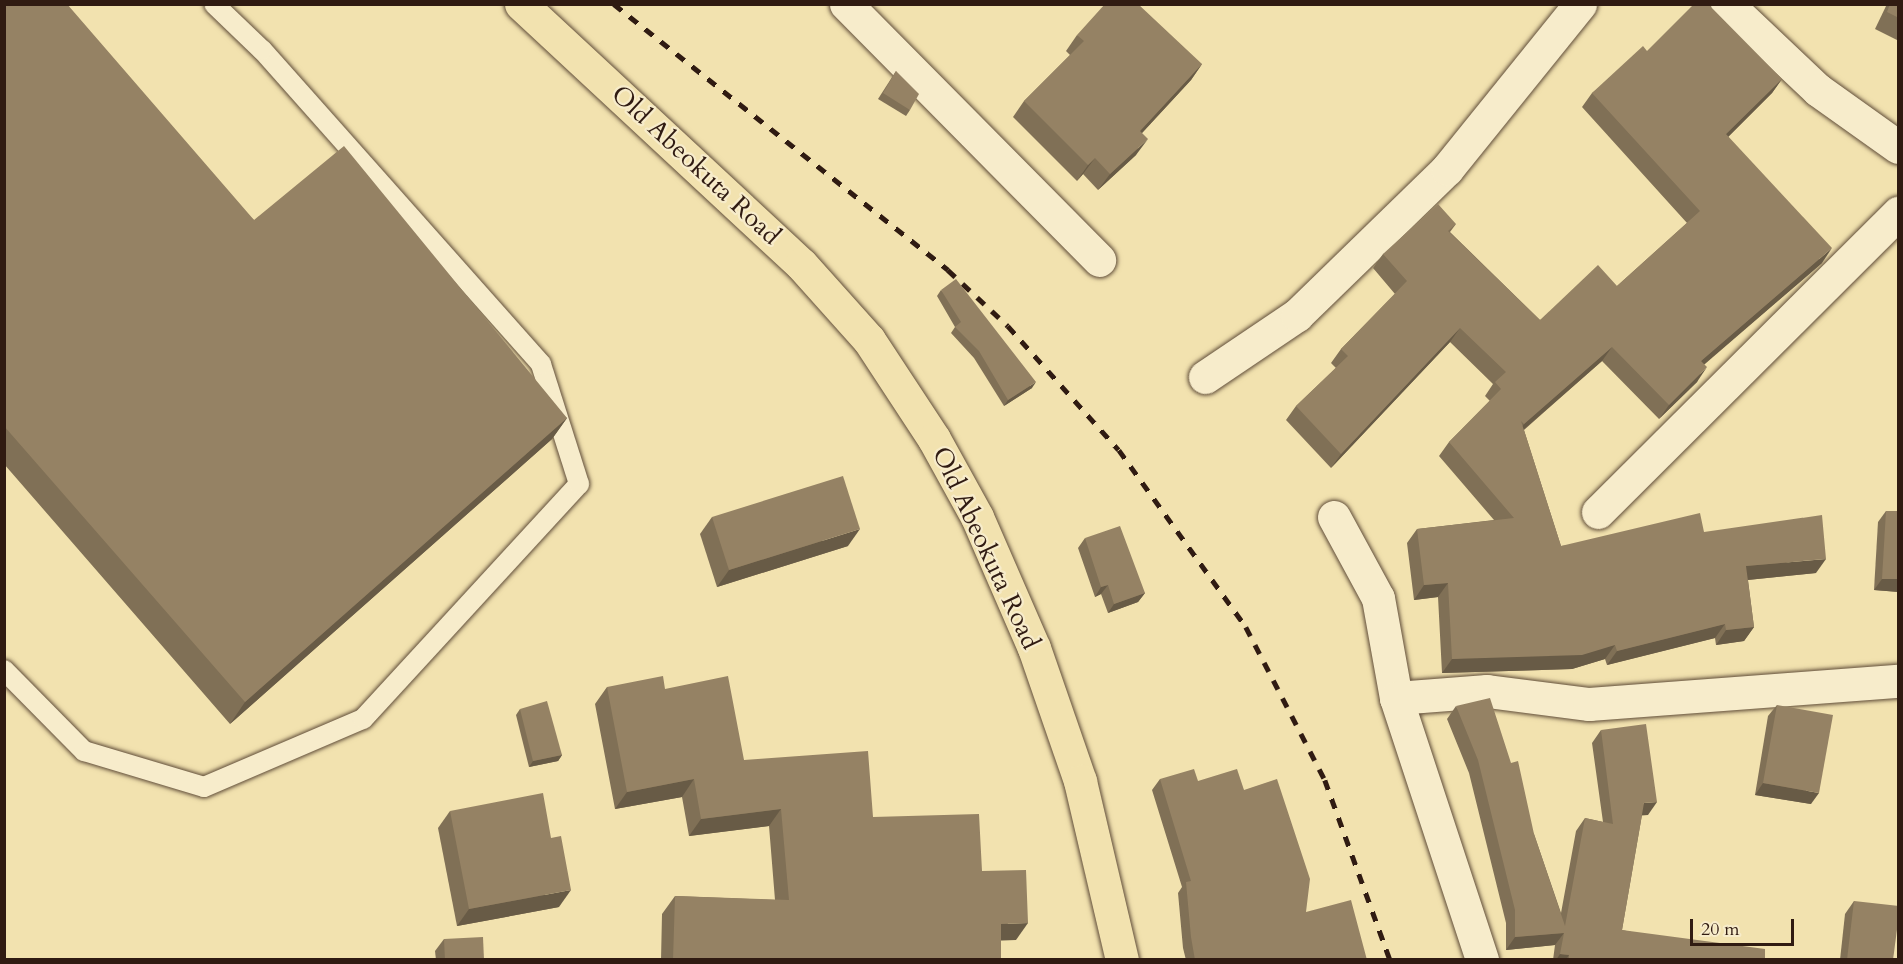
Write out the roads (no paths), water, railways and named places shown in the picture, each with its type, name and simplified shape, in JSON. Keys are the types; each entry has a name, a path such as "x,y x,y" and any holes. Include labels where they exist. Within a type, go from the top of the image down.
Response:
{"highway":[{"name":"Old Abeokuta Road","path":"521,4 801,264 868,340 934,439 977,517 1034,648 1080,781 1122,960"}],"street":[{"path":"846,4 1099,260"},
{"path":"1205,377 1297,315 1447,169 1580,4"},
{"path":"1727,4 1818,90 1899,147"},
{"path":"1598,512 1899,213"},
{"path":"1334,516 1378,598 1396,698 1482,960"},
{"path":"1396,698 1487,691 1589,704 1899,681"}],"lane":[{"path":"4,670 84,751 204,787 363,719 579,484 542,364 262,50 214,4"}],"railway":[{"path":"614,4 948,270 1008,326 1119,450 1246,627 1325,780 1390,960"}]}
